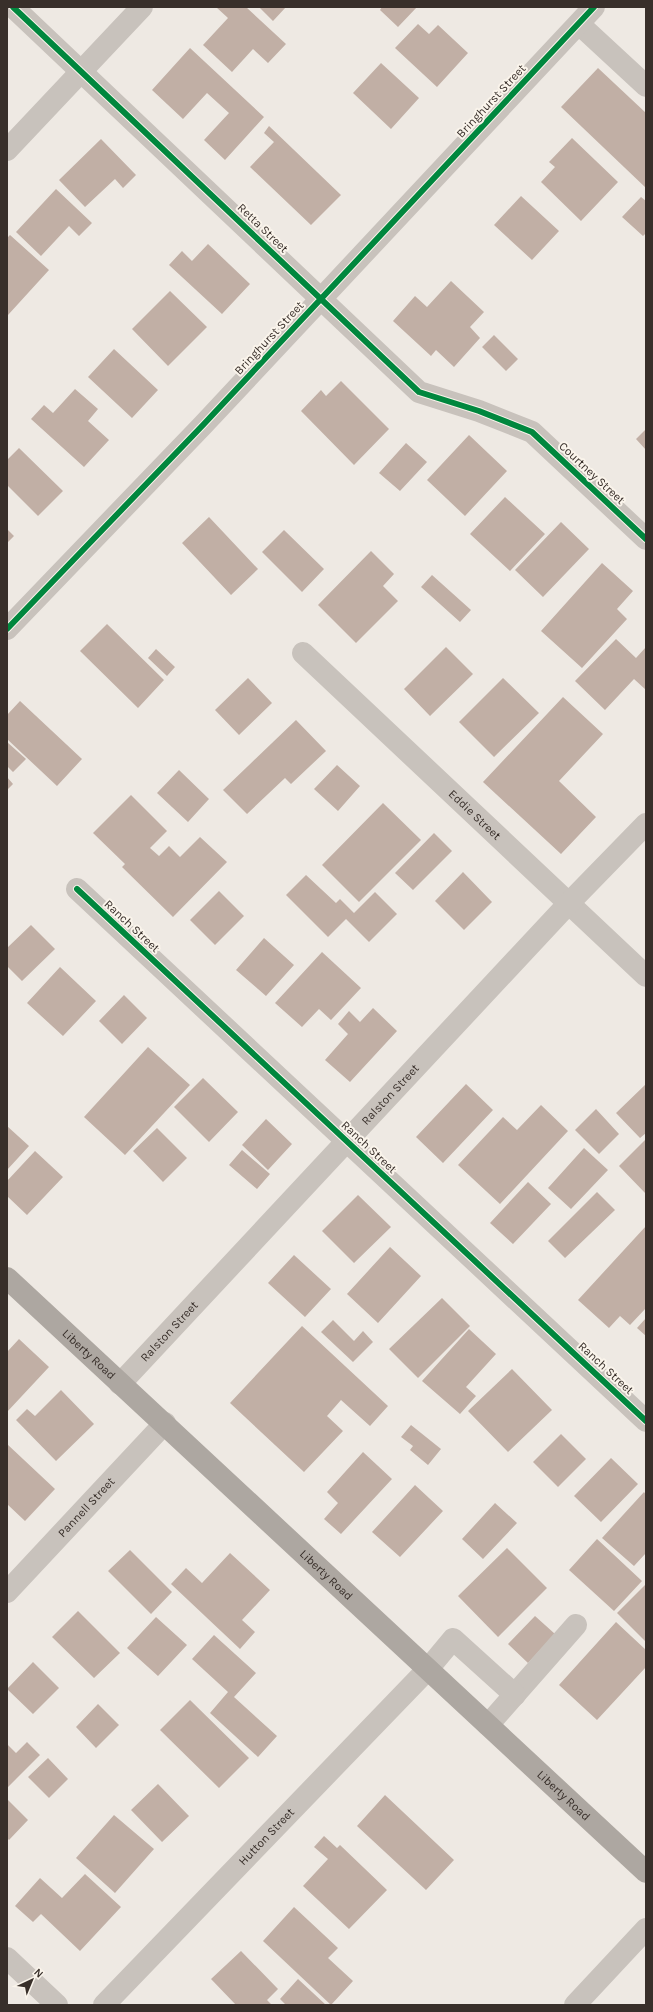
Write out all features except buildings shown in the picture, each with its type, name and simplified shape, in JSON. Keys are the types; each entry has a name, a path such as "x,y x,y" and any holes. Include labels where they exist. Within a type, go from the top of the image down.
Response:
{"main road":[{"name":"Liberty Road","path":"7,1278 120,1384 165,1423 646,1872"}],"street":[{"name":"Retta Street","path":"14,7 419,392 479,411 520,427"},
{"path":"7,150 142,7"},
{"name":"Bringhurst Street","path":"7,630 203,425 320,298 594,7"},
{"path":"578,24 646,86"},
{"name":"Courtney Street","path":"520,427 532,432 646,539"},
{"name":"Eddie Street","path":"303,653 646,976"},
{"name":"Ralston Street","path":"120,1384 569,903 646,824"},
{"name":"Ranch Street","path":"77,889 646,1421"},
{"name":"Pannell Street","path":"7,1592 165,1423"},
{"path":"488,1725 576,1625"},
{"name":"Hutton Street","path":"104,2005 428,1669 453,1639 515,1695"},
{"path":"575,2005 646,1929"},
{"path":"7,1958 57,2005"}],"cycle path":[{"path":"13,7 419,392 479,411 532,432 646,539"},
{"path":"7,629 203,425 594,7"},
{"path":"77,889 646,1421"}]}
